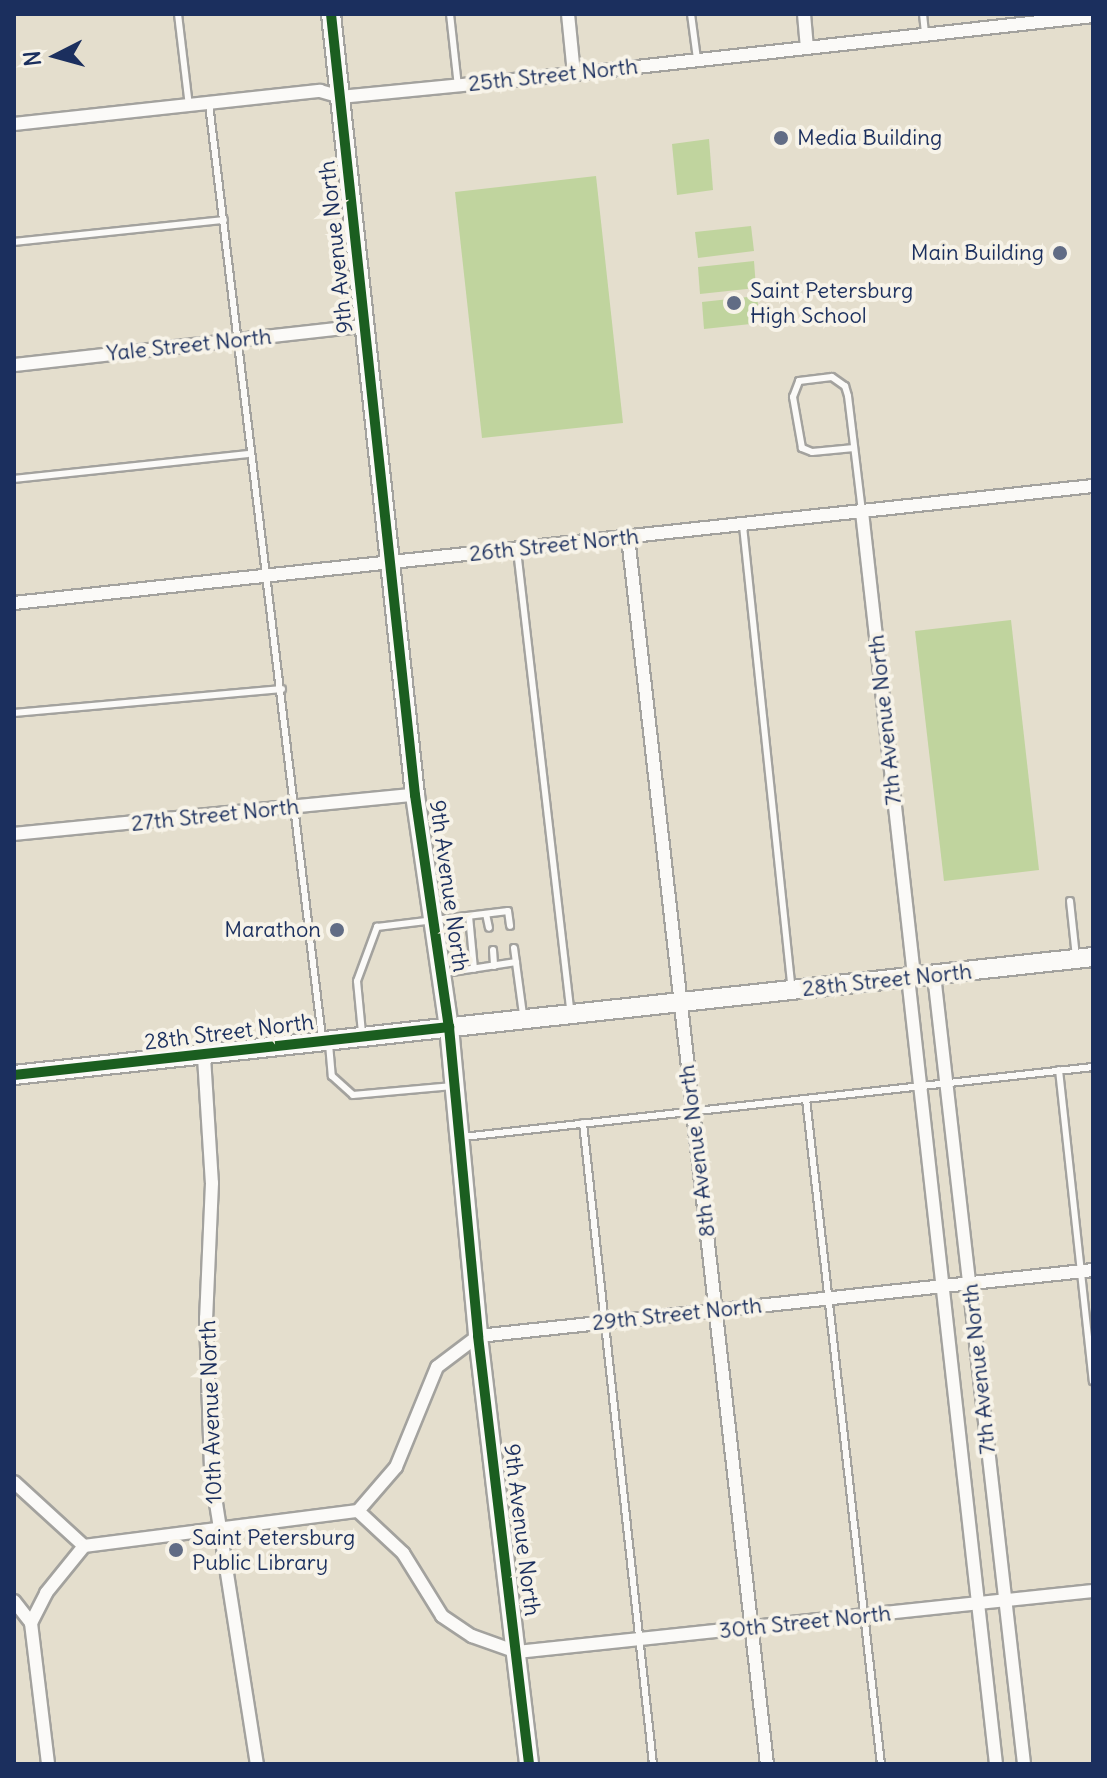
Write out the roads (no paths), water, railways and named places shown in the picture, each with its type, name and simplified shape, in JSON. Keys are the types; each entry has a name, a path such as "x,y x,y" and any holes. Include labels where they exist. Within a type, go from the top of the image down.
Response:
{"street":[{"name":"9th Avenue North","path":"331,14 415,795 449,1027 478,1336 529,1764"},
{"path":"568,14 574,74"},
{"path":"804,14 807,46"},
{"name":"25th Street North","path":"14,124 320,91 341,97 458,86 925,34 1037,18 1093,16"},
{"name":"Yale Street North","path":"14,365 364,326"},
{"name":"26th Street North","path":"14,603 1093,486"},
{"name":"7th Avenue North","path":"862,512 920,1085 996,1764"},
{"name":"8th Avenue North","path":"628,537 767,1764"},
{"name":"27th Street North","path":"14,834 415,795"},
{"name":"28th Street North","path":"14,1075 204,1057 449,1027 1085,958"},
{"name":"7th Avenue North","path":"934,975 1024,1764"},
{"name":"10th Avenue North","path":"204,1057 212,1183 206,1390 217,1532 257,1764"},
{"name":"29th Street North","path":"478,1336 1087,1271"},
{"path":"31,1623 55,1580 84,1546 217,1532 358,1511 396,1467 437,1367 478,1336"},
{"path":"14,1481 84,1546"},
{"path":"358,1511 403,1553 442,1616 472,1636 517,1652"},
{"name":"30th Street North","path":"517,1652 1093,1591"},
{"path":"14,1601 31,1623 48,1764"}],"lane":[{"path":"178,14 189,106"},
{"path":"450,14 458,86"},
{"path":"691,14 697,59"},
{"path":"923,14 925,34"},
{"path":"209,104 248,454 332,1076 353,1095 455,1086"},
{"path":"14,242 224,220"},
{"path":"854,448 812,452 798,438 794,387 799,381 840,379 848,396 862,512"},
{"path":"14,479 248,454"},
{"path":"743,526 792,990"},
{"path":"517,550 570,1014"},
{"path":"14,713 282,689"},
{"path":"1070,901 1085,958"},
{"path":"363,1037 357,981 377,927 508,911 510,926"},
{"path":"486,914 489,928"},
{"path":"469,916 474,969"},
{"path":"514,948 523,1019"},
{"path":"493,950 494,966"},
{"path":"441,974 516,962"},
{"path":"460,1137 693,1114 1093,1067"},
{"path":"1059,1070 1087,1271 1093,1381"},
{"path":"806,1099 881,1764"},
{"path":"583,1123 653,1764"}],"place":[{"name":"Media Building","path":"781,138"},
{"name":"Main Building","path":"1060,253"},
{"name":"Saint Petersburg High School","path":"734,303"},
{"name":"Marathon","path":"337,930"},
{"name":"Saint Petersburg Public Library","path":"176,1550"}]}
